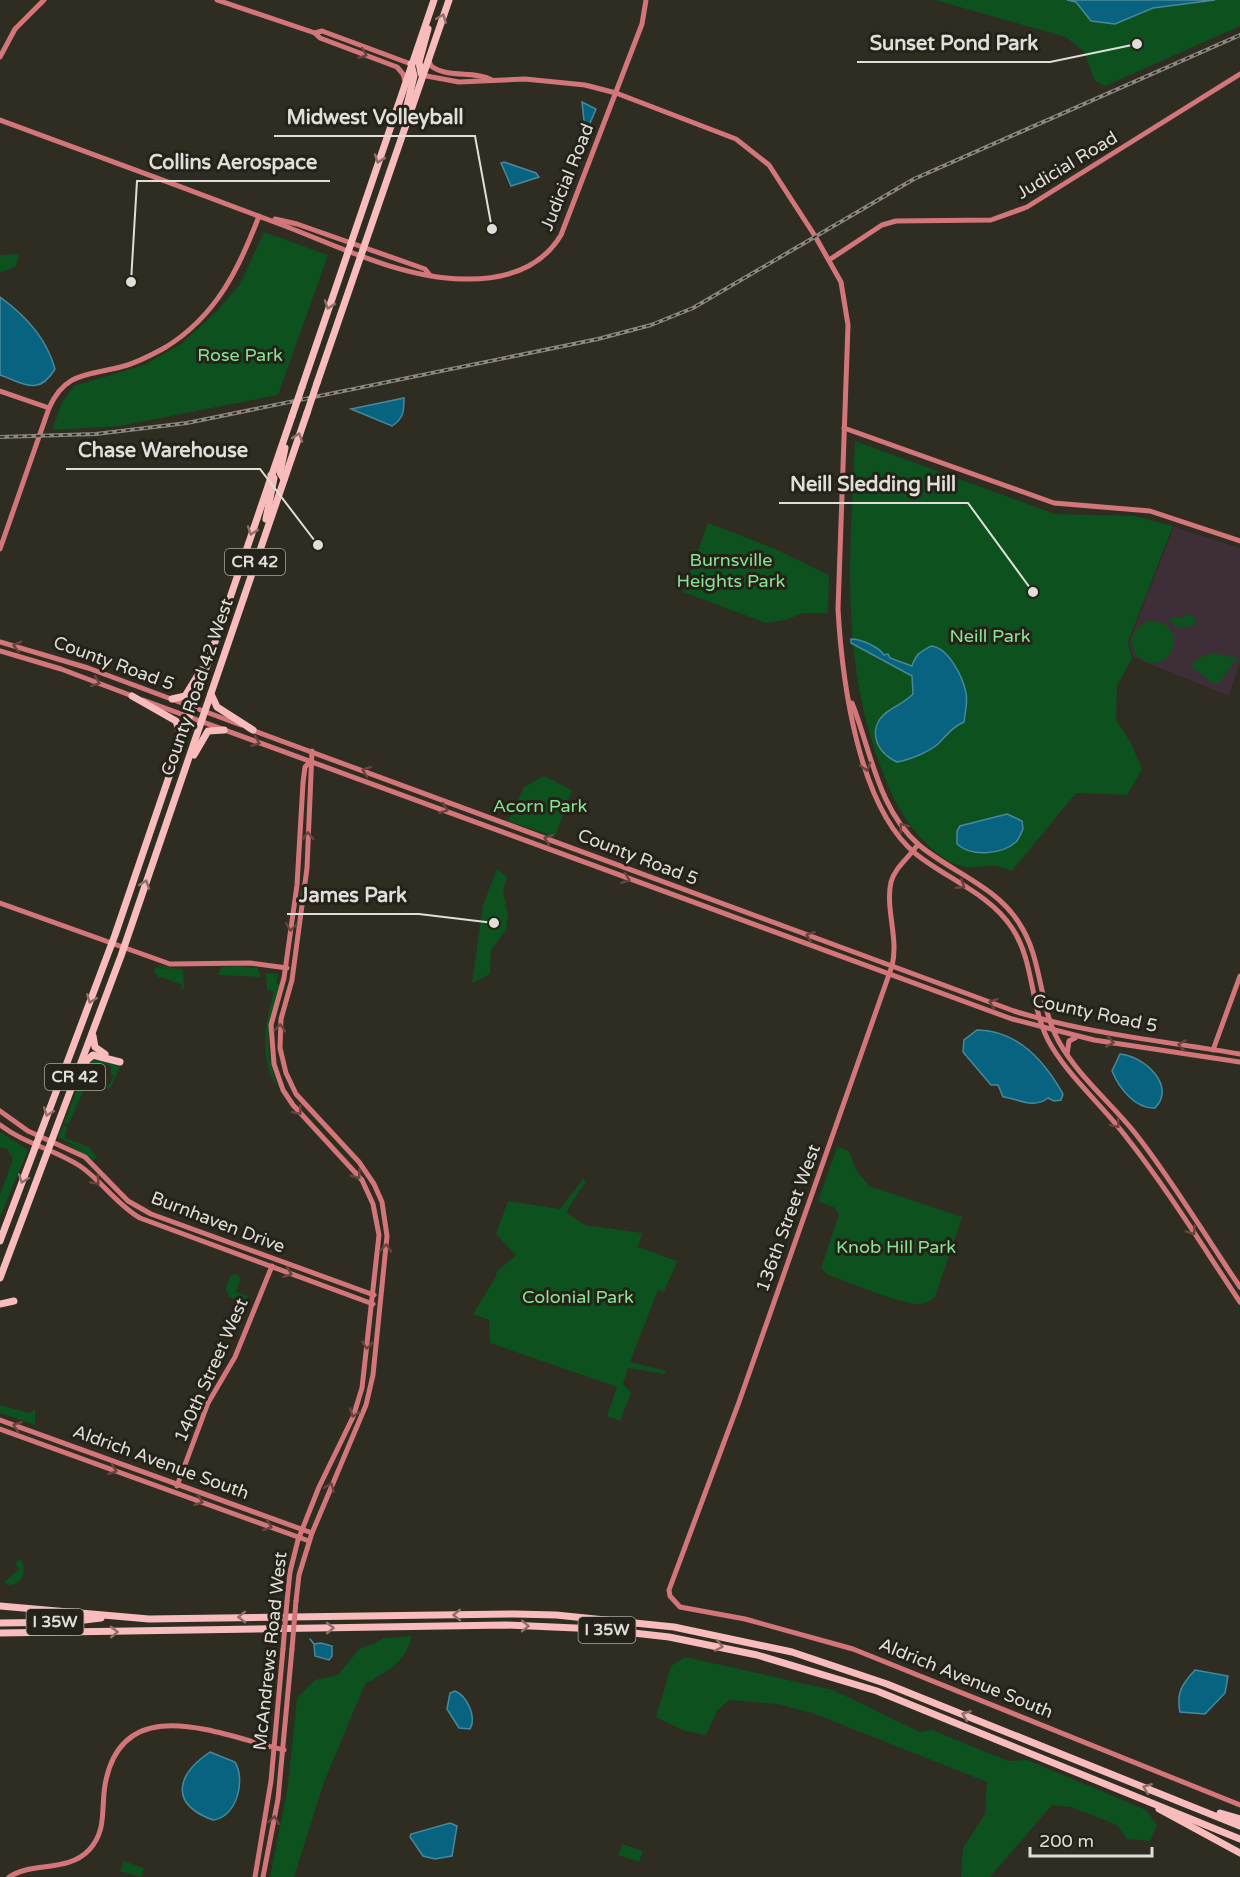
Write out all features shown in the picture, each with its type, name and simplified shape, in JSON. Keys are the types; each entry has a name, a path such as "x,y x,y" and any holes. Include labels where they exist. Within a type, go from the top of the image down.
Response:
{"highway":[{"name":"County Road 42 West","path":"0,1241 111,944 434,0"},
{"path":"422,75 419,62 434,0"},
{"name":"County Road 42 West","path":"0,1278 123,949 427,57 449,0"},
{"path":"403,129 405,107 414,76 411,64"},
{"path":"284,479 280,469 292,416"},
{"path":"255,562 275,485 271,475"},
{"path":"172,699 187,694 210,655"},
{"path":"211,693 217,707 253,730"},
{"path":"132,696 176,721 181,730 181,740"},
{"path":"183,776 206,734 210,730 224,730"},
{"path":"58,1121 72,1098 88,1058 96,1055 120,1062 95,1048 93,1031"},
{"path":"0,1304 14,1301"},
{"path":"0,1606 69,1611 110,1617"},
{"name":"I 35W","path":"0,1623 68,1622 110,1617 149,1619 515,1614 635,1622 686,1629 792,1653 869,1677 1240,1826"},
{"name":"I 35W","path":"0,1634 506,1625 587,1628 669,1637 757,1655 859,1685 1240,1839"},
{"path":"1169,1796 1240,1819"},
{"path":"1150,1802 1165,1813 1240,1853"}],"street":[{"path":"0,57 15,29 44,0"},
{"path":"217,0 315,33 320,38 397,67 404,74 405,81"},
{"name":"Judicial Road","path":"0,120 423,275 463,279 511,273 533,264 552,250 566,225 642,24 646,0"},
{"path":"315,33 322,31 411,64"},
{"path":"427,57 430,66 440,71 485,76 492,80"},
{"name":"Judicial Road","path":"829,260 882,225 896,221 991,220 1028,207 1240,74"},
{"path":"422,75 459,82 550,80 616,93 736,139 762,158 780,179 841,282 847,311 838,609 853,722 878,802 886,819 913,851 1001,913 1025,952 1039,1018 1060,1059 1127,1137 1240,1302"},
{"path":"0,549 56,395 75,378 143,358 190,330 215,304 230,284 259,216"},
{"path":"0,391 50,408"},
{"path":"844,428 1054,503 1150,511 1240,541"},
{"name":"County Road 5","path":"0,642 44,654 192,706 1022,1013 1120,1036 1240,1054"},
{"name":"County Road 5","path":"0,651 51,665 889,974 1043,1028 1078,1037 1240,1062"},
{"path":"847,690 885,799 905,830 918,844 1007,907 1019,922 1032,950 1041,999 1053,1031 1067,1055 1136,1135 1240,1287"},
{"name":"McAndrews Road West","path":"255,1877 268,1808 292,1562 302,1529 358,1403 364,1373 379,1235 371,1198 357,1173 293,1105 283,1090 274,1064 272,1025 285,968 299,867 301,798 305,767 310,762 312,751"},
{"name":"McAndrews Road West","path":"263,1877 284,1750 296,1601 309,1541 366,1406 380,1306 387,1228 379,1194 359,1162 301,1101 291,1085 282,1062 281,1018 294,968 308,868 308,813 313,768 310,762"},
{"name":"136th Street West","path":"674,1602 669,1590 739,1402 892,966 895,949 891,882 897,869 918,844"},
{"path":"0,903 170,964 250,963 294,968"},
{"path":"1025,952 1032,950"},
{"path":"1211,1058 1240,976"},
{"path":"1022,1013 1029,1009 1034,1000"},
{"path":"1067,1055 1069,1041 1078,1037"},
{"name":"Burnhaven Drive","path":"0,1111 39,1136 85,1157 96,1165 114,1188 143,1210 381,1297"},
{"name":"Burnhaven Drive","path":"0,1125 35,1147 48,1150 81,1167 119,1204 140,1218 380,1306"},
{"name":"140th Street West","path":"174,1493 208,1403 235,1357 275,1259"},
{"name":"Aldrich Avenue South","path":"0,1420 312,1533"},
{"name":"Aldrich Avenue South","path":"0,1429 309,1541"},
{"name":"Aldrich Avenue South","path":"674,1602 680,1606 745,1619 853,1649 1240,1805"},
{"path":"9,1877 28,1869 67,1864 89,1850 101,1832 105,1785 124,1743 144,1729 174,1724 284,1750"}],"shaded area":[{"path":"1174,527 1240,548 1240,661 1229,696 1133,657 1129,642"}],"green space":[{"path":"935,0 1240,0 1240,26 1105,86 1095,81 1084,52 1066,37"},
{"name":"Rose Park","path":"264,232 328,255 278,395 120,426 52,430 62,402 74,386 144,365 181,344 216,312 240,284"},
{"path":"19,254 16,266 0,273 0,255"},
{"name":"Neill Park","path":"855,441 1055,514 1135,516 1173,526 1128,642 1132,658 1117,686 1116,720 1131,743 1142,769 1127,795 1076,793 1012,871 995,866 958,865 934,851 905,818 891,793 880,765 867,725 853,645 850,564"},
{"name":"Burnsville Heights Park","path":"708,523 773,548 829,575 828,613 803,613 786,620 766,623 683,592"},
{"path":"1186,613 1195,618 1196,625 1178,628 1169,620 1172,617 1183,618"},
{"path":"1153,621 1168,627 1174,642 1168,657 1153,663 1138,657 1132,642 1138,627"},
{"path":"1213,653 1237,658 1219,683 1212,683 1191,666 1200,657"},
{"name":"Acorn Park","path":"544,776 572,790 555,837 508,821 524,787"},
{"path":"497,869 507,877 503,891 508,916 506,930 491,950 490,974 472,983 483,905"},
{"path":"156,966 183,970 184,989 181,989 182,985 161,977 159,979 154,971 156,967 179,971"},
{"path":"221,967 258,968 261,977 218,975"},
{"path":"266,973 278,974 276,984 280,983 268,1035 269,1057 277,1087 271,1076 266,1053 266,1028 274,992 267,990"},
{"path":"98,1057 120,1067 110,1089 107,1088 114,1076 111,1074 111,1067 102,1063 95,1065 68,1125 65,1123 64,1125 67,1127 65,1138 89,1147 96,1156 99,1154 94,1160 59,1140 87,1152 58,1137 86,1067 88,1068 92,1060"},
{"path":"0,1132 28,1150 0,1217 0,1195 13,1159 7,1149 0,1147"},
{"name":"Knob Hill Park","path":"837,1147 849,1151 855,1168 869,1186 962,1217 935,1297 929,1301 918,1304 900,1301 828,1275 821,1268 839,1215 835,1208 818,1201"},
{"name":"Colonial Park","path":"583,1179 586,1181 566,1212 585,1225 642,1233 638,1247 677,1261 664,1292 658,1290 630,1362 666,1371 665,1374 628,1368 623,1384 631,1393 620,1421 607,1416 617,1387 490,1343 489,1320 473,1314 497,1275 496,1272 516,1255 496,1234 508,1201 560,1209"},
{"path":"235,1274 241,1278 236,1292 248,1296 245,1303 229,1297 226,1289 230,1276"},
{"path":"0,1405 30,1413 35,1409 35,1425 0,1413"},
{"path":"20,1559 24,1567 23,1576 18,1582 9,1585 4,1582 19,1569 15,1563"},
{"path":"412,1636 400,1659 388,1670 365,1684 324,1782 294,1877 270,1877 288,1785 297,1698 315,1680 338,1675 360,1648 374,1644 383,1638"},
{"path":"685,1657 833,1690 920,1732 932,1730 1008,1761 1027,1760 1146,1810 1157,1825 1150,1841 1127,1839 1117,1825 1071,1807 1052,1805 990,1877 961,1877 963,1848 985,1814 987,1782 815,1714 777,1704 729,1700 717,1711 706,1735 685,1731 656,1717 671,1666"},
{"path":"622,1844 643,1851 639,1862 618,1855"},
{"path":"124,1861 144,1868 141,1877 120,1871"}],"water":[{"path":"1067,0 1215,0 1153,8 1115,24 1091,21 1076,2"},
{"path":"582,102 596,109 587,130 585,130"},
{"path":"501,163 536,173 539,177 511,186"},
{"path":"0,297 34,328 47,348 55,369 43,383 31,386 0,375"},
{"path":"404,398 402,414 392,426 351,409"},
{"path":"851,639 860,640 878,649 884,655 888,654 890,658 912,666 919,654 931,646 943,652 954,664 964,686 967,700 964,722 952,729 938,744 924,753 897,762 889,758 878,745 876,730 882,716 913,694 912,676 851,643"},
{"path":"1007,814 1022,821 1023,829 1017,841 1010,846 994,852 978,853 957,844 957,831 960,826"},
{"path":"977,1030 991,1031 1005,1036 1028,1050 1048,1070 1056,1082 1063,1094 1061,1100 1054,1101 1048,1098 1031,1103 1003,1097 998,1085 991,1085 963,1052 964,1040"},
{"path":"1120,1054 1139,1060 1155,1074 1162,1091 1161,1099 1155,1108 1134,1101 1119,1084 1112,1071"},
{"path":"314,1644 332,1646 332,1656 329,1660 315,1656"},
{"path":"1195,1670 1228,1676 1225,1693 1205,1714 1180,1712 1181,1689"},
{"path":"455,1691 470,1707 472,1724 470,1729 459,1728 447,1709 450,1693"},
{"path":"210,1752 235,1762 240,1778 237,1797 233,1805 228,1812 213,1820 189,1806 182,1789 184,1779 190,1770"},
{"path":"450,1823 457,1826 452,1856 435,1859 423,1856 410,1837 411,1834"}],"waterway":[{"path":"310,1639 314,1644"}],"railway":[{"path":"0,437 96,434 187,423 598,339 651,325 693,308 914,179 1240,35"}],"place":[{"name":"Sunset Pond Park","path":"1137,44"},
{"name":"Midwest Volleyball","path":"492,229"},
{"name":"Collins Aerospace","path":"131,282"},
{"name":"Chase Warehouse","path":"318,545"},
{"name":"Neill Sledding Hill","path":"1033,592"},
{"name":"James Park","path":"494,923"}]}
